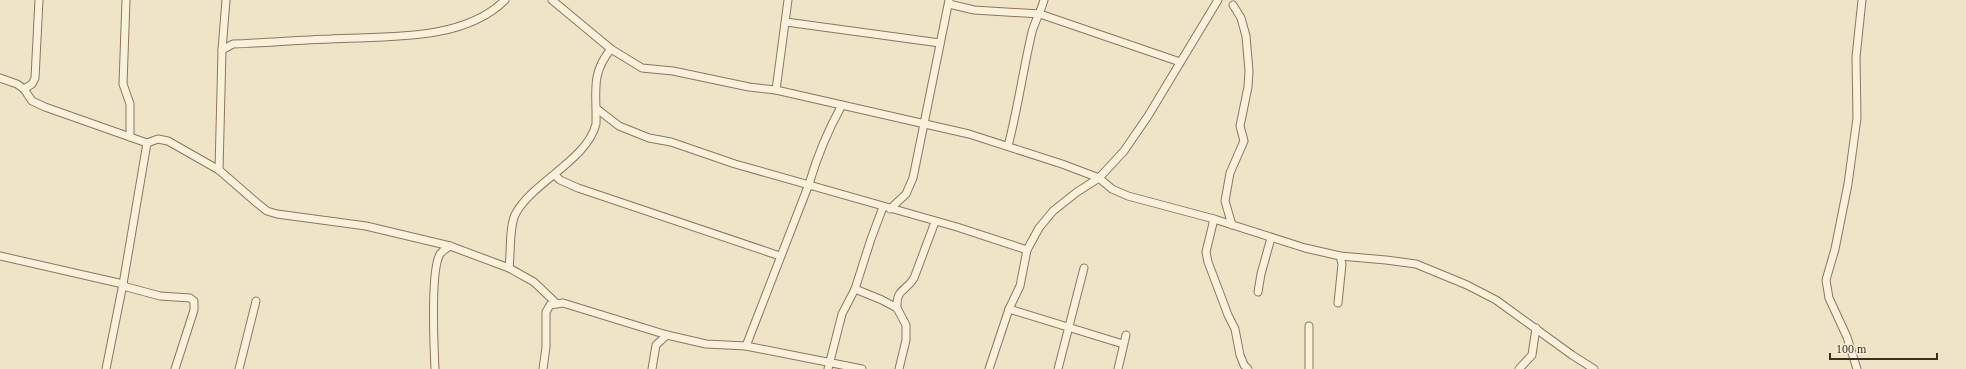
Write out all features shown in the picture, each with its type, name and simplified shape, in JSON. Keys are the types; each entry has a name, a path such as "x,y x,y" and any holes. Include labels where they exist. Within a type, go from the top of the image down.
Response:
{"street":[{"path":"24,89 32,84 36,78 39,0"},
{"path":"126,0 122,84 130,104 130,137"},
{"path":"219,170 222,50 226,0"},
{"path":"222,50 233,44 399,38 450,30 485,15 505,0"},
{"path":"552,0 611,49 642,68 673,71 776,90 969,134 1062,164 1099,178 1112,189 1128,196 1214,219 1271,238 1340,256 1416,264 1467,285 1496,300 1572,356 1594,369"},
{"path":"776,90 788,0"},
{"path":"1008,146 1017,110 1033,29 1040,14 1044,0"},
{"path":"989,369 1009,309 1020,286 1027,250 1039,228 1053,211 1077,192 1099,178 1124,151 1148,116 1218,0"},
{"path":"1857,369 1847,337 1829,298 1826,280 1835,249 1850,169 1857,118 1856,57 1862,0"},
{"path":"828,366 842,314 855,289 870,239 887,208 906,194 910,187 925,124 949,2 974,10 1040,14 1180,62"},
{"path":"1232,5 1241,18 1246,36 1249,71 1248,87 1240,126 1244,141 1230,173 1225,201 1232,225"},
{"path":"786,22 940,43"},
{"path":"510,268 512,222 516,213 530,196 554,175 589,140 596,124 596,74 600,65 611,49"},
{"path":"0,78 17,84 24,89 32,100 45,107 147,143 158,139 168,141 219,170 267,211 272,213 366,226 450,246 510,268 534,282 556,303"},
{"path":"746,346 831,125 842,105"},
{"path":"596,109 619,126 649,138 671,142 735,164 990,237 1027,250"},
{"path":"106,369 123,285 147,143"},
{"path":"554,175 560,180 578,188 780,256"},
{"path":"1214,219 1206,252 1208,262 1225,308 1235,329 1240,355 1244,365 1248,369"},
{"path":"899,369 906,340 906,325 897,308 898,295 904,288 910,285 914,278 935,222"},
{"path":"1258,292 1261,274 1271,238"},
{"path":"435,369 434,317 436,267 440,255 450,246"},
{"path":"0,256 123,285 160,296 190,298 194,301 194,310 175,369"},
{"path":"1338,303 1342,264 1340,256"},
{"path":"1058,369 1084,268"},
{"path":"855,289 897,308"},
{"path":"239,369 256,301"},
{"path":"543,369 546,347 546,312 550,305 556,303 563,303 667,335 706,344 746,346 828,366 862,369"},
{"path":"1009,309 1069,326 1123,344"},
{"path":"1309,326 1309,369"},
{"path":"1518,369 1532,355 1536,328"},
{"path":"652,369 656,344 667,335"},
{"path":"1118,369 1126,335"}]}
